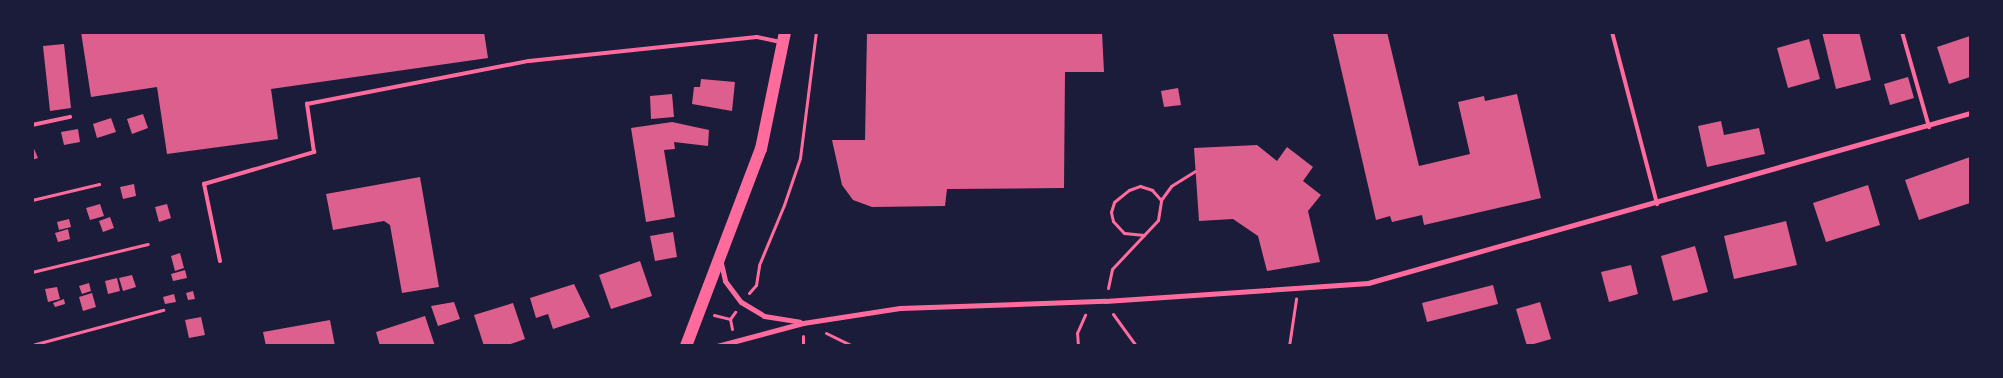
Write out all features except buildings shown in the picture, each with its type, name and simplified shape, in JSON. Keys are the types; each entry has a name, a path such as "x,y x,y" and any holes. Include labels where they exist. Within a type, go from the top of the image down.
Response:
{"main road":[{"path":"686,346 761,150 784,37"}],"street":[{"path":"717,346 803,323 900,308 1090,302 1368,283 1657,204 1929,127 1970,113"},
{"path":"719,257 725,281 741,302 764,316 803,323"}],"lane":[{"path":"1612,32 1657,204"},
{"path":"1902,32 1929,127"},
{"path":"220,261 204,184 314,152 307,104 529,61 757,37 784,37"},
{"path":"32,125 70,118"}],"path":[{"path":"730,319 741,302 756,285 759,265 784,205 800,158 816,32"},
{"path":"1136,346 1105,301 1112,269 1158,220 1161,200 1171,186 1195,171"},
{"path":"32,200 99,184"},
{"path":"1144,235 1124,232 1113,221 1111,212 1114,202 1129,190 1140,186 1152,190 1161,200"},
{"path":"32,272 148,244"},
{"path":"1289,346 1298,288"},
{"path":"1078,346 1077,333 1090,302"},
{"path":"32,345 163,310"}]}
